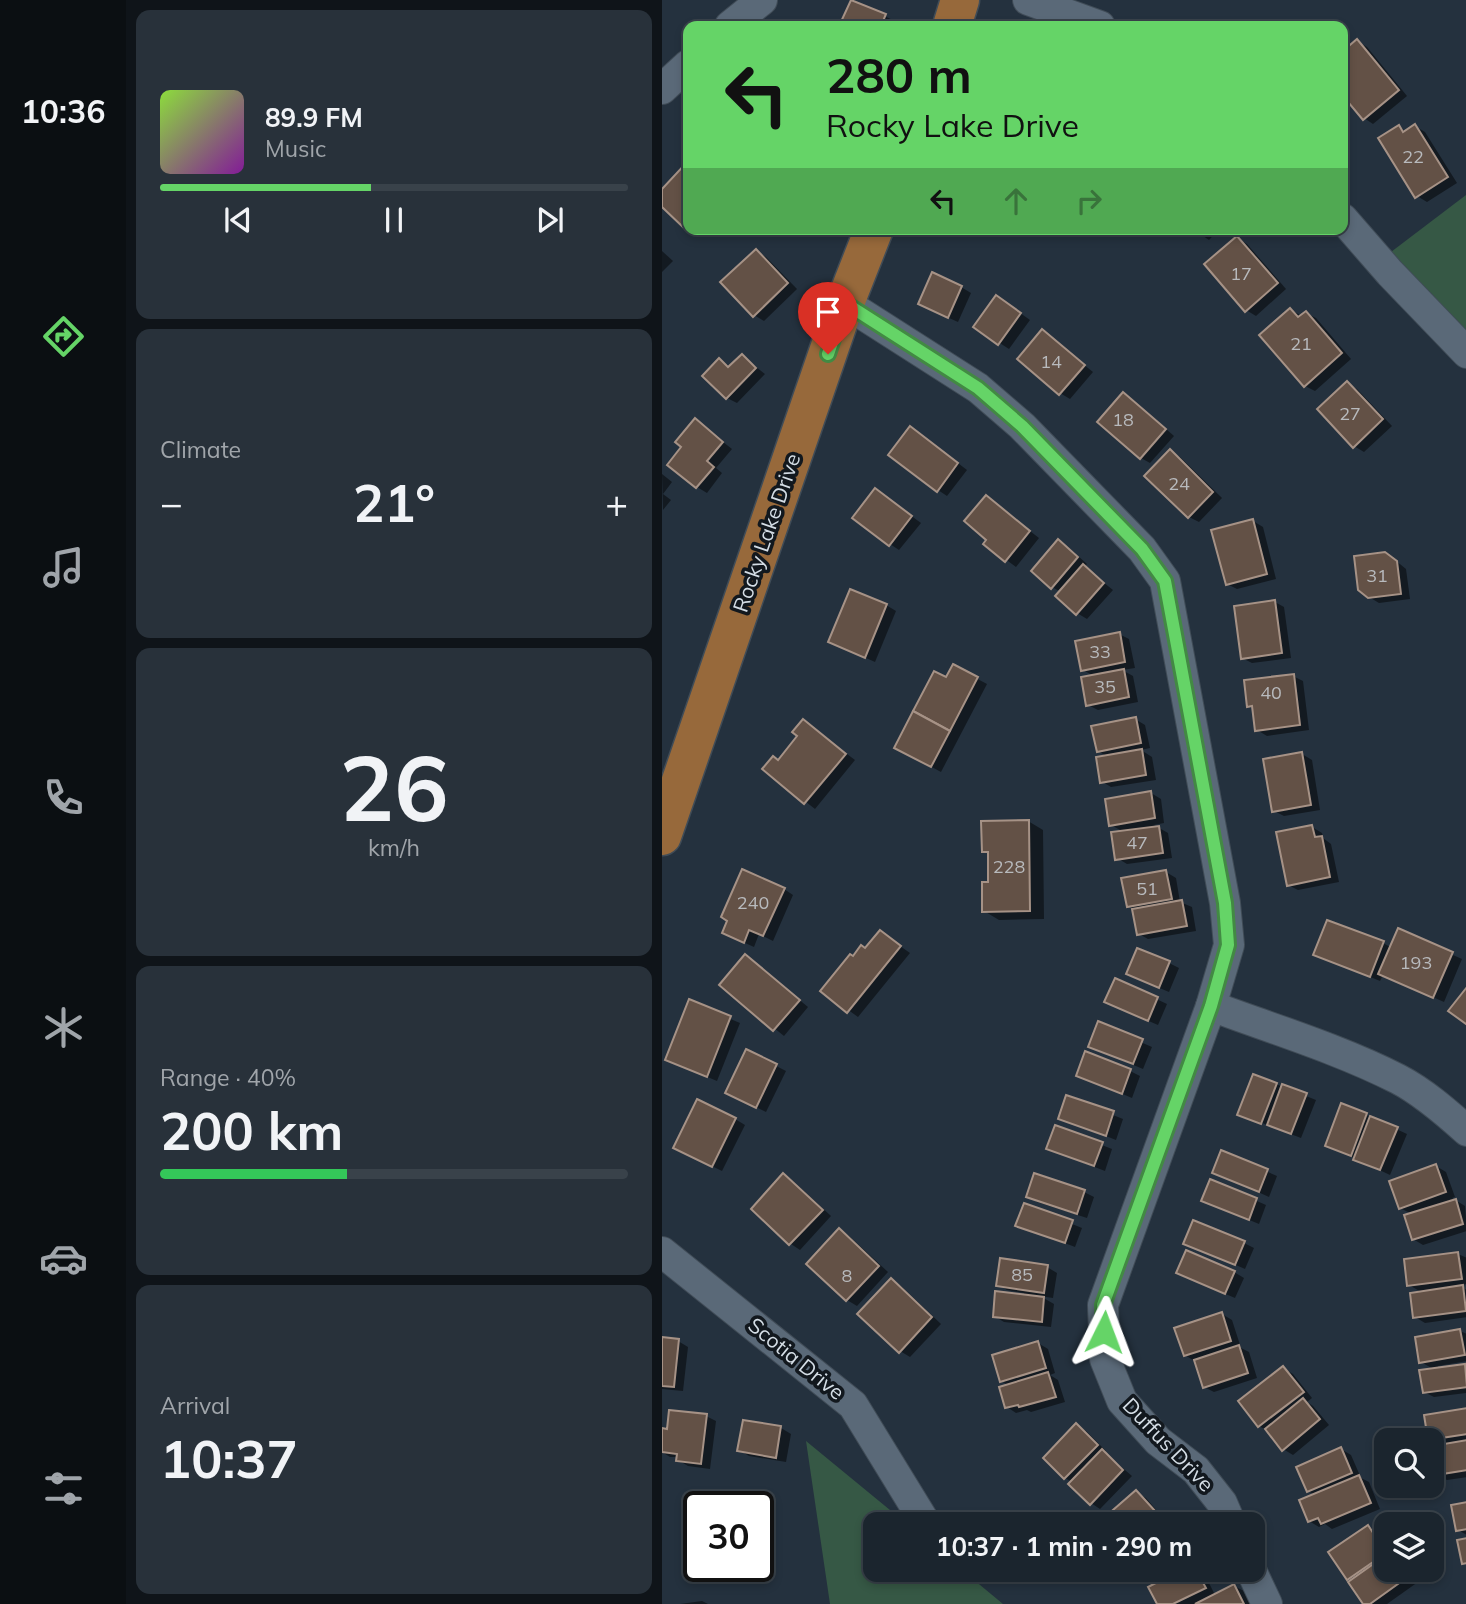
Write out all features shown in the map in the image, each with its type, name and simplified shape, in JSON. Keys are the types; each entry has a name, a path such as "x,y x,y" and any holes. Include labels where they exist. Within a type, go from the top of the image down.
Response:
{"main road":[{"path":"954,21 960,0"},
{"name":"Rocky Lake Drive","path":"662,836 845,303 872,235"}],"street":[{"path":"736,21 762,0"},
{"path":"1028,0 1086,21"},
{"path":"662,89 683,70"},
{"path":"1348,225 1389,273 1466,353"},
{"name":"Duffus Drive","path":"845,303 978,388 1022,426 1142,549 1165,581 1225,903 1228,945 1211,1006 1103,1305 1104,1346 1105,1359 1122,1401 1158,1441 1196,1470 1226,1512"},
{"path":"1211,1006 1399,1080 1447,1113 1466,1131"},
{"name":"Scotia Drive","path":"662,1252 853,1405 919,1512"},
{"path":"1257,1582 1267,1604"}],"green space":[{"path":"1466,195 1466,340 1387,255"},
{"path":"806,1441 892,1512 863,1512 863,1582 976,1582 1003,1604 830,1604"}],"building":[{"path":"851,0 886,14 883,21 841,21"},
{"path":"1357,39 1399,90 1363,120 1348,102 1348,47"},
{"path":"1415,124 1448,177 1415,198 1378,138 1399,125 1403,132"},
{"path":"683,166 683,227 662,207 662,189"},
{"path":"1237,236 1278,283 1245,312 1204,264"},
{"path":"756,249 788,283 753,317 720,282"},
{"path":"932,272 962,286 948,318 918,304"},
{"path":"996,295 1021,313 998,345 973,327"},
{"path":"1290,308 1298,317 1306,311 1342,353 1304,387 1259,335"},
{"path":"1042,329 1085,365 1059,395 1017,359"},
{"path":"742,354 756,368 726,399 702,376 719,358 728,367"},
{"path":"1347,381 1383,419 1353,448 1317,409"},
{"path":"1123,392 1166,429 1140,459 1097,422"},
{"path":"695,418 723,442 707,461 714,467 696,488 667,465 681,447 675,442"},
{"path":"910,426 958,463 937,492 888,455"},
{"path":"1170,449 1213,492 1188,518 1144,476"},
{"path":"875,488 912,516 889,546 852,518"},
{"path":"986,495 1030,531 1005,562 983,544 986,540 964,521"},
{"path":"1253,519 1267,574 1226,585 1211,530"},
{"path":"1058,539 1078,557 1051,589 1031,571"},
{"path":"1385,552 1397,561 1401,594 1368,598 1358,590 1354,556"},
{"path":"1083,564 1104,583 1076,615 1055,596"},
{"path":"850,589 887,604 865,658 828,642"},
{"path":"1275,600 1282,653 1241,659 1234,606"},
{"path":"1120,632 1125,662 1081,671 1075,641"},
{"path":"953,664 978,677 950,731 913,711 934,671 946,677"},
{"path":"1124,669 1129,697 1086,706 1081,677"},
{"path":"1294,674 1300,725 1255,731 1252,706 1247,707 1244,680"},
{"path":"913,711 950,731 931,767 894,748"},
{"path":"1136,717 1141,743 1097,752 1091,726"},
{"path":"803,719 846,754 804,804 762,769 773,756 778,760 797,736 792,732"},
{"path":"1142,749 1146,775 1100,783 1096,757"},
{"path":"1302,752 1311,805 1272,812 1263,759"},
{"path":"1151,791 1155,818 1109,826 1105,799"},
{"path":"1029,820 1030,911 982,912 982,882 988,882 988,852 982,852 981,821"},
{"path":"1312,825 1315,837 1322,836 1330,877 1287,886 1276,832"},
{"path":"1159,826 1163,853 1115,860 1111,832"},
{"path":"742,869 785,888 763,936 749,930 744,943 722,933 727,921 721,917"},
{"path":"1166,870 1172,899 1127,907 1121,878"},
{"path":"1182,900 1187,926 1137,935 1132,909"},
{"path":"1327,920 1384,941 1370,977 1313,955"},
{"path":"1398,928 1453,952 1433,998 1378,974"},
{"path":"880,930 901,946 847,1013 820,991 850,954 853,956 861,945 865,948"},
{"path":"1137,948 1170,961 1159,988 1126,974"},
{"path":"745,954 800,1000 773,1031 719,985"},
{"path":"1115,978 1158,997 1148,1021 1104,1002"},
{"path":"1467,987 1467,1023 1466,1024 1448,1011"},
{"path":"689,999 731,1016 707,1077 665,1060"},
{"path":"1098,1021 1143,1039 1133,1064 1088,1047"},
{"path":"746,1049 777,1064 756,1108 725,1093"},
{"path":"1085,1051 1131,1069 1122,1094 1076,1076"},
{"path":"1253,1074 1277,1083 1261,1124 1237,1115"},
{"path":"1282,1084 1307,1093 1291,1134 1267,1125"},
{"path":"1066,1095 1114,1111 1106,1136 1058,1119"},
{"path":"697,1099 736,1118 712,1167 673,1148"},
{"path":"1341,1103 1367,1113 1351,1156 1325,1146"},
{"path":"1370,1116 1398,1127 1380,1170 1353,1160"},
{"path":"1055,1125 1103,1142 1094,1166 1046,1149"},
{"path":"1221,1150 1268,1169 1259,1192 1212,1173"},
{"path":"1436,1164 1446,1192 1399,1209 1389,1181"},
{"path":"783,1173 823,1210 789,1245 751,1209"},
{"path":"1034,1173 1085,1190 1077,1214 1026,1197"},
{"path":"1210,1179 1257,1198 1249,1220 1201,1201"},
{"path":"1456,1199 1463,1224 1412,1240 1404,1215"},
{"path":"1024,1203 1073,1220 1065,1243 1015,1226"},
{"path":"1193,1220 1245,1241 1235,1265 1183,1244"},
{"path":"839,1228 879,1266 846,1301 806,1264"},
{"path":"1186,1250 1235,1271 1225,1294 1176,1273"},
{"path":"1458,1252 1462,1279 1407,1286 1404,1259"},
{"path":"1000,1258 1048,1265 1044,1293 996,1286"},
{"path":"891,1278 932,1317 899,1353 857,1314"},
{"path":"1463,1285 1466,1311 1413,1318 1410,1293"},
{"path":"995,1291 1044,1297 1042,1322 993,1317"},
{"path":"1222,1312 1231,1341 1184,1356 1174,1328"},
{"path":"1460,1329 1465,1355 1419,1363 1415,1337"},
{"path":"662,1337 679,1339 674,1387 662,1386"},
{"path":"1038,1341 1046,1368 1000,1382 992,1355"},
{"path":"1239,1345 1248,1373 1203,1388 1194,1360"},
{"path":"1465,1364 1467,1387 1423,1393 1419,1370"},
{"path":"1283,1366 1304,1392 1258,1427 1238,1401"},
{"path":"1048,1372 1056,1397 1005,1408 999,1387"},
{"path":"1303,1398 1320,1419 1282,1451 1265,1429"},
{"path":"1467,1408 1467,1434 1444,1438 1444,1428 1426,1428 1424,1415"},
{"path":"669,1410 707,1414 701,1464 676,1461 677,1454 662,1452 662,1428 667,1429"},
{"path":"743,1420 781,1426 776,1458 737,1451"},
{"path":"1076,1423 1098,1445 1064,1479 1043,1458"},
{"path":"1467,1440 1467,1470 1444,1474 1444,1444"},
{"path":"1341,1447 1352,1473 1307,1492 1296,1467"},
{"path":"1102,1449 1123,1470 1090,1505 1068,1484"},
{"path":"1359,1475 1371,1503 1321,1524 1318,1518 1308,1522 1299,1500"},
{"path":"1136,1490 1156,1512 1111,1512"},
{"path":"1467,1502 1467,1529 1456,1531 1451,1505"},
{"path":"1368,1525 1374,1534 1374,1561 1347,1580 1328,1552"},
{"path":"1467,1538 1467,1563 1462,1564 1457,1540"},
{"path":"1374,1564 1374,1582 1401,1582 1370,1604 1363,1604 1348,1582"},
{"path":"1158,1582 1203,1582 1206,1588 1173,1604 1157,1604 1148,1587"},
{"path":"1234,1584 1244,1604 1195,1604"}],"route":[{"path":"828,354 845,303 978,388 1022,426 1142,549 1165,581 1225,903 1228,945 1211,1006 1103,1305 1104,1332"}]}
